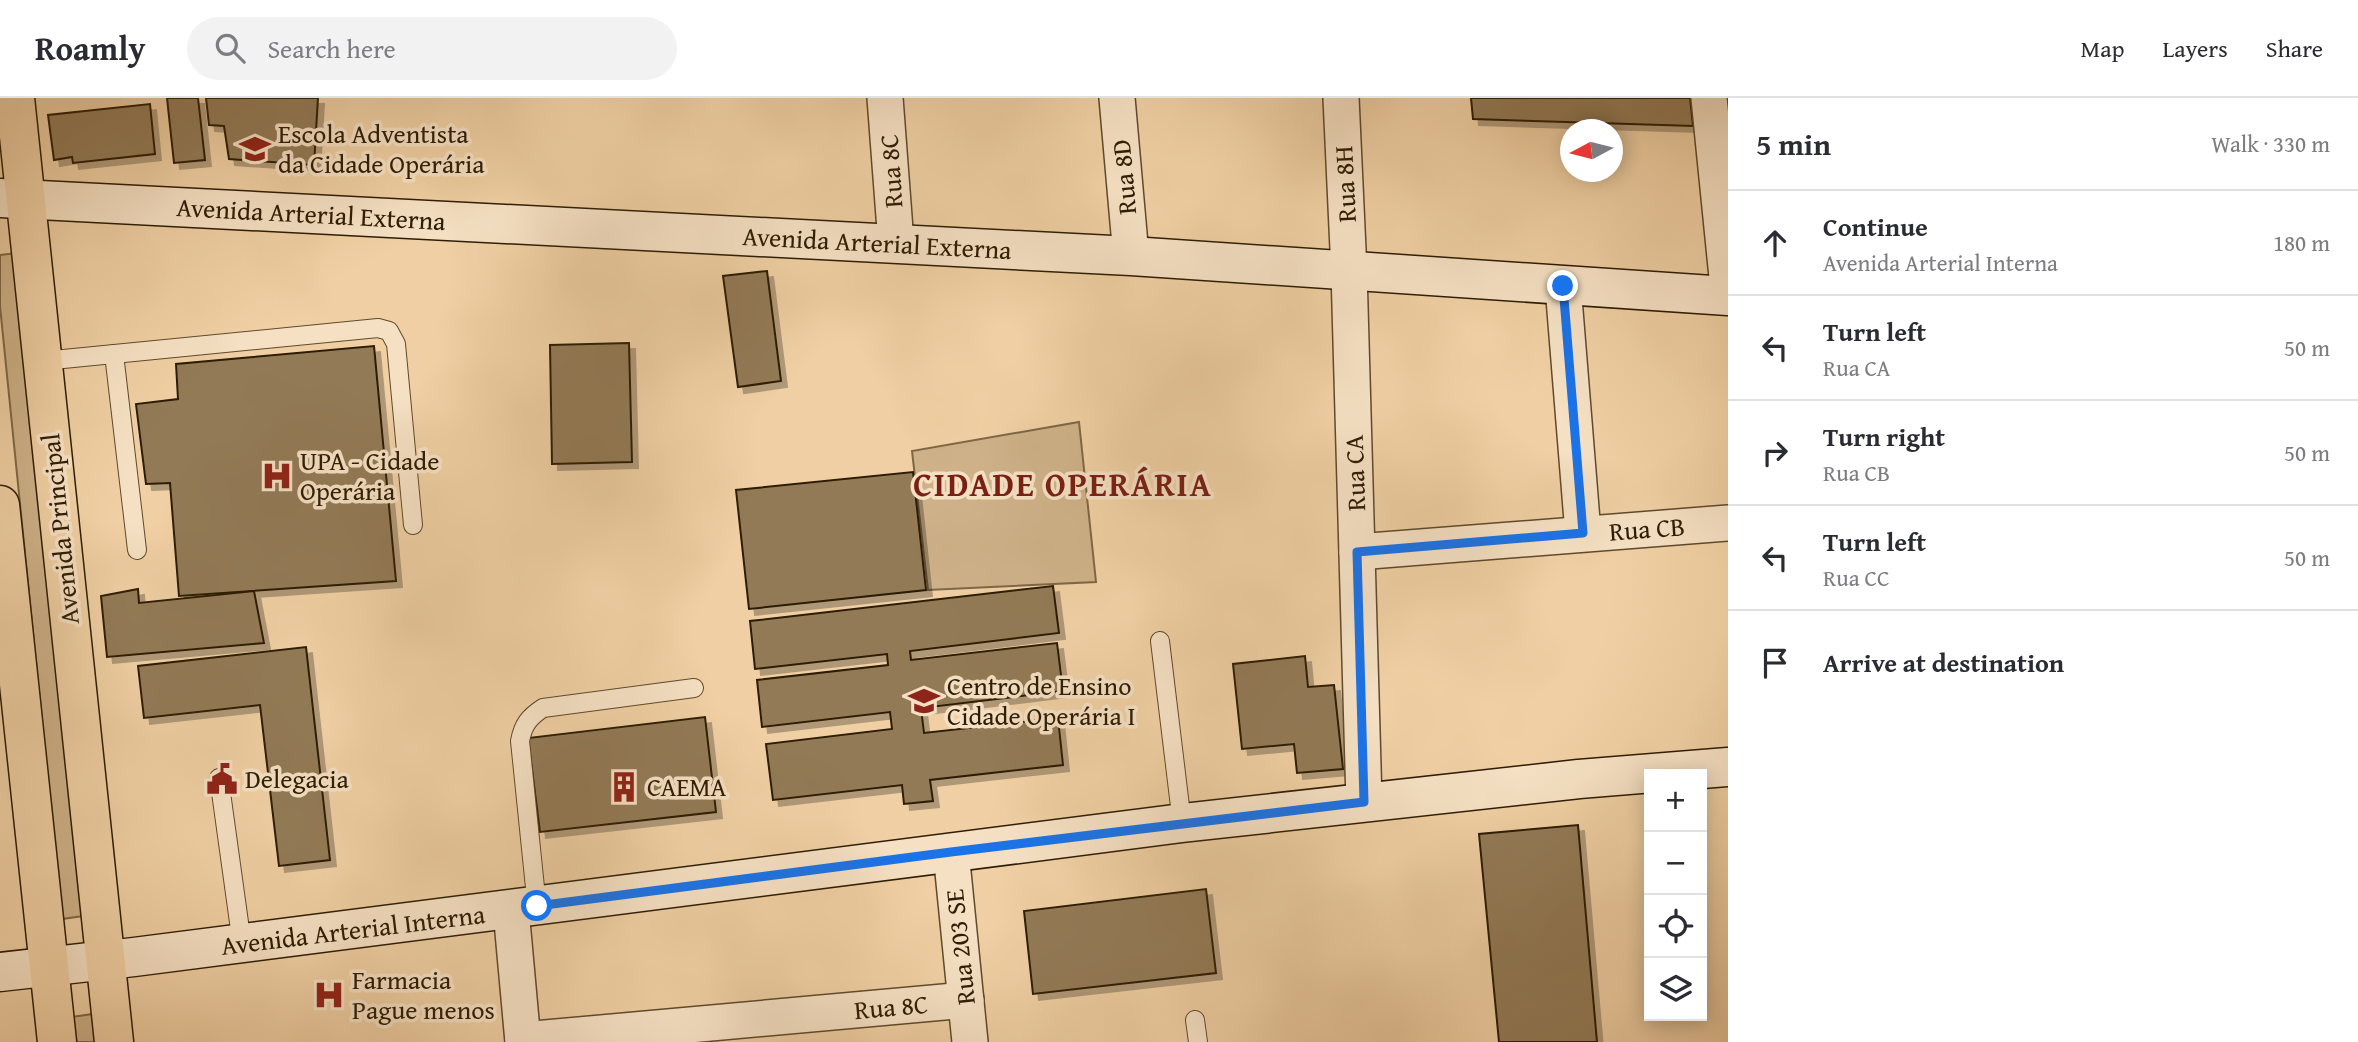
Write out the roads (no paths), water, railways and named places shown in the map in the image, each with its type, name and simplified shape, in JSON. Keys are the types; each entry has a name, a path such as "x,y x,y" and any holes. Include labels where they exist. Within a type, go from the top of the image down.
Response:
{"main road":[{"name":"Avenida Principal","path":"15,98 9,204 43,361 114,1042"},
{"name":"Avenida Arterial Externa","path":"9,204 896,243 1728,296"},
{"path":"0,505 57,1042"},
{"name":"Avenida Arterial Interna","path":"0,972 242,944 1182,823 1579,779 1728,767"}],"street":[{"name":"Rua 8C","path":"885,98 896,243"},
{"name":"Rua 8D","path":"1117,98 1131,256"},
{"name":"Rua 8H","path":"1340,98 1349,271"},
{"path":"1709,98 1728,287"},
{"name":"Rua CA","path":"1349,271 1364,802"},
{"path":"1563,286 1583,533"},
{"name":"Rua CB","path":"1357,552 1728,523"},
{"name":"Rua 203 SE","path":"951,852 970,1042"},
{"path":"523,1041 524,908"},
{"name":"Rua 8C","path":"523,1041 966,1000"}],"lane":[{"path":"43,361 378,328 389,331 396,344 413,526"},
{"path":"114,354 137,550"},
{"path":"1160,640 1182,823"},
{"path":"524,908 520,741 522,730 531,716 543,708 695,688"},
{"path":"219,778 242,944"},
{"path":"1195,1020 1198,1042"}],"place":[{"name":"Escola Adventista da Cidade Operária","path":"255,149"},
{"name":"UPA - Cidade Operária","path":"277,476"},
{"name":"Centro de Ensino Cidade Operária I","path":"924,701"},
{"name":"Delegacia","path":"222,779"},
{"name":"CAEMA","path":"624,787"},
{"name":"Farmacia Pague menos","path":"329,995"}],"district":[{"name":"CIDADE OPERÁRIA","path":"1063,484"}]}
